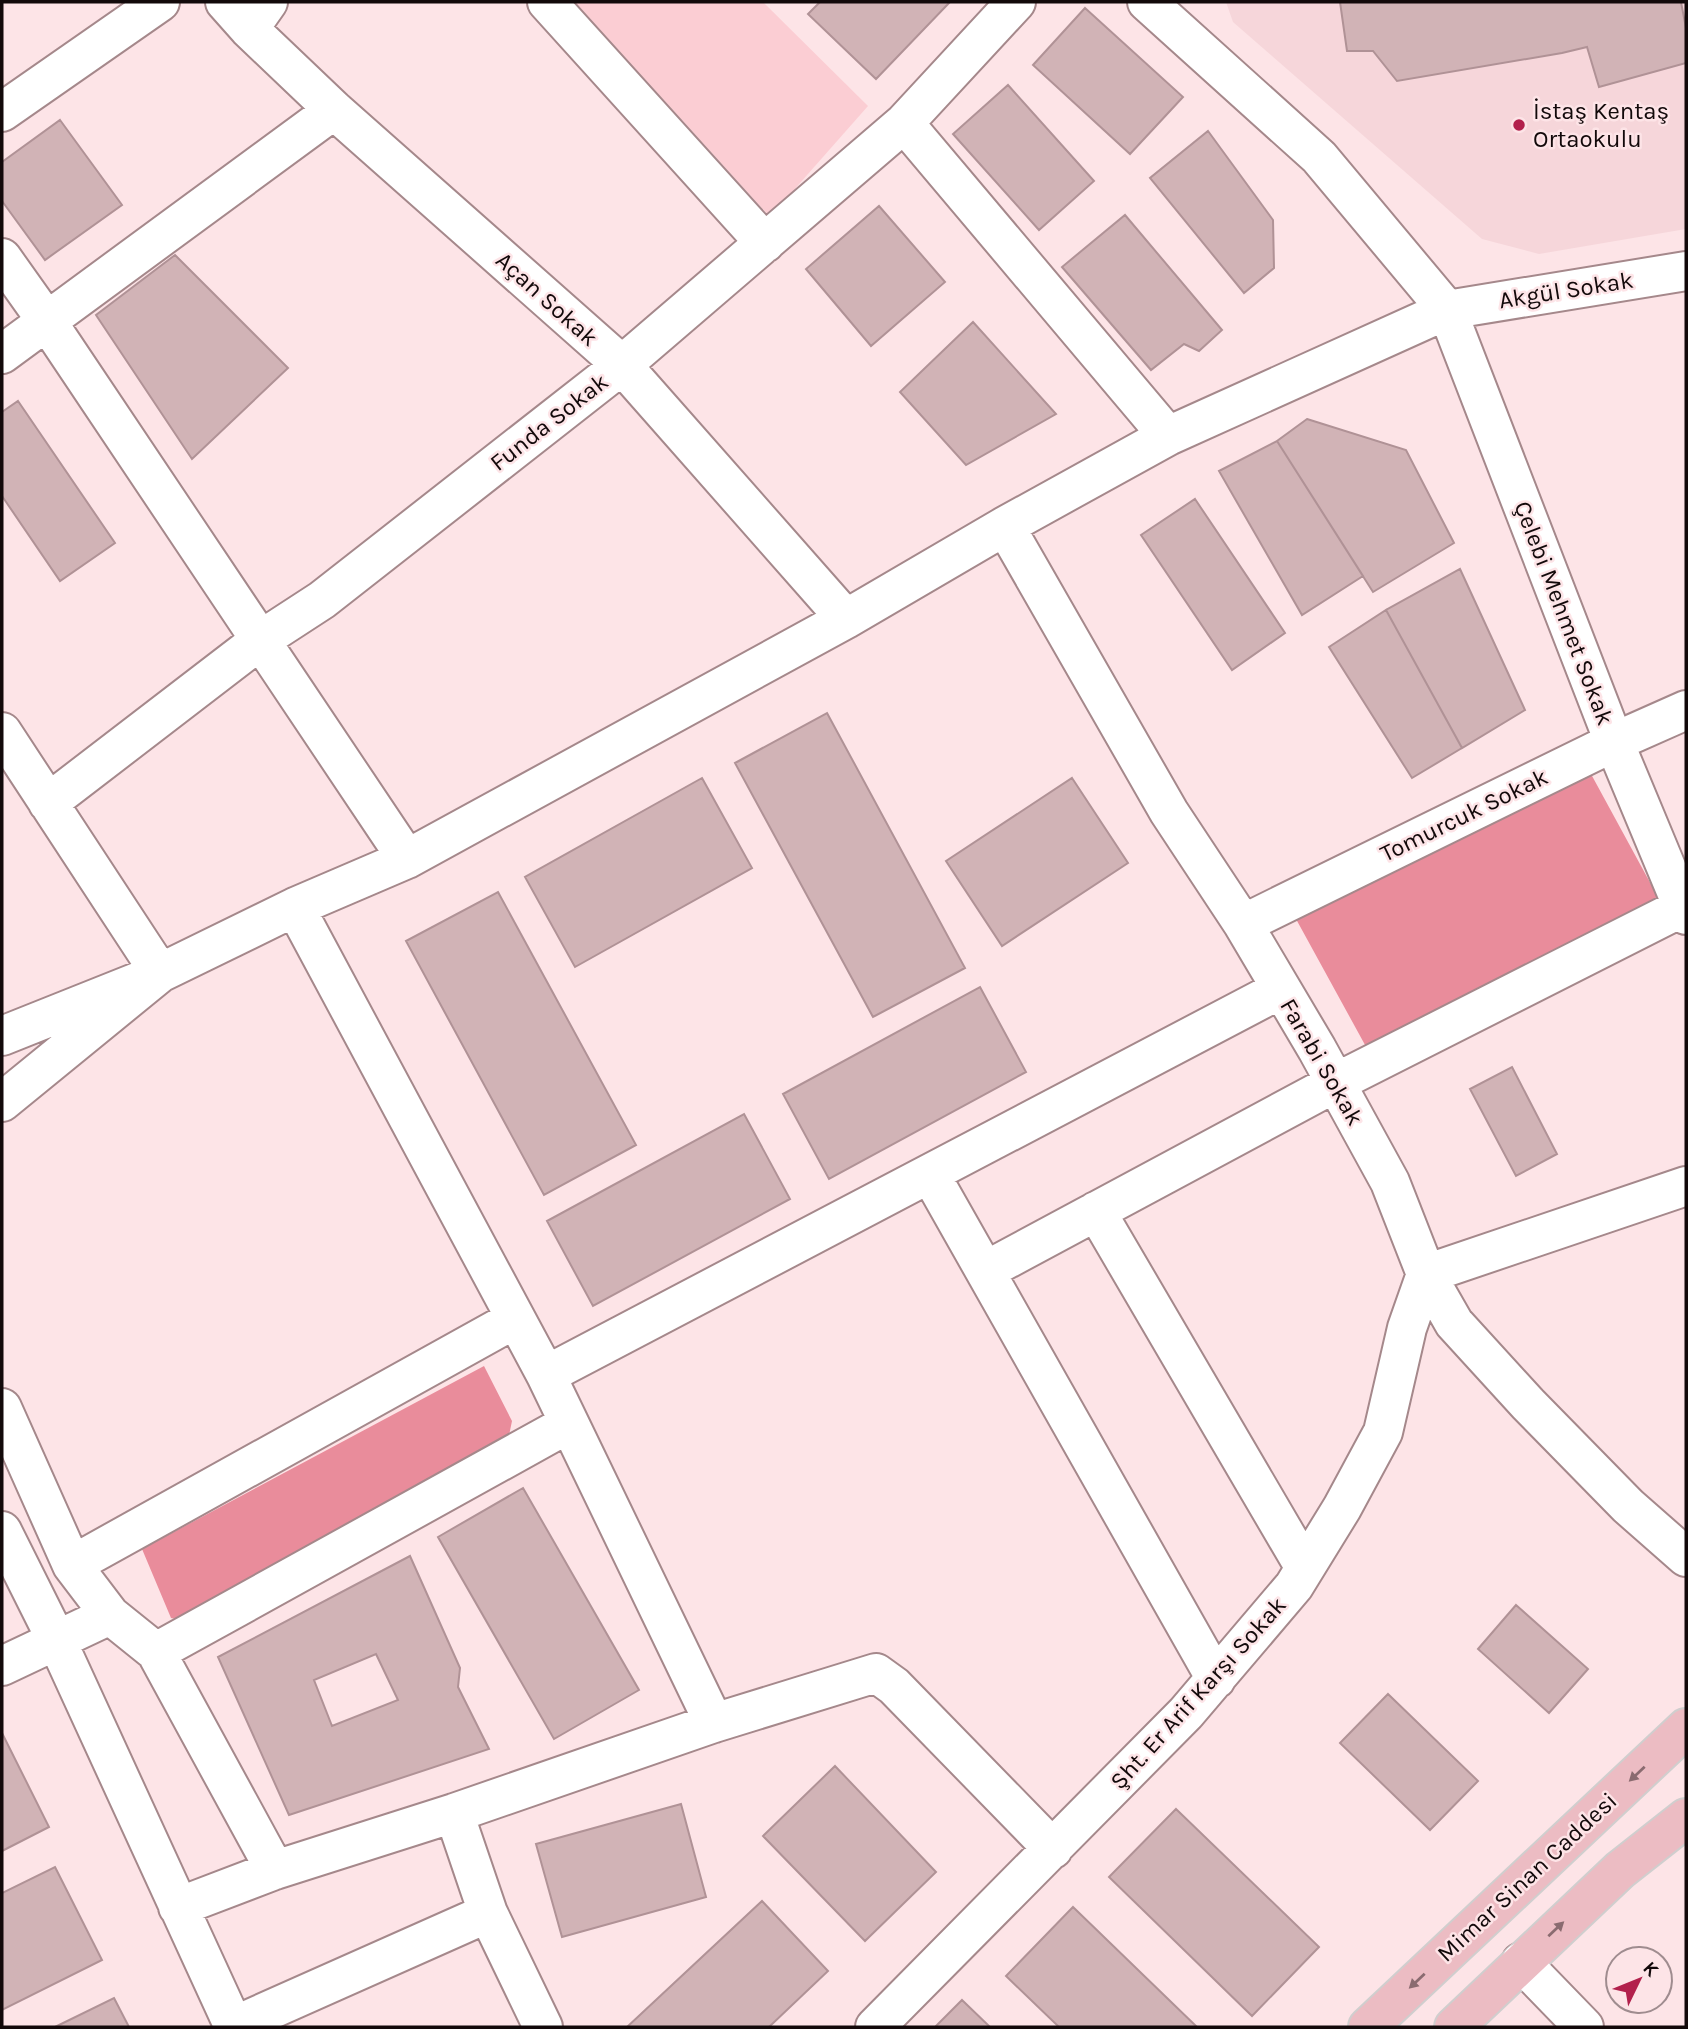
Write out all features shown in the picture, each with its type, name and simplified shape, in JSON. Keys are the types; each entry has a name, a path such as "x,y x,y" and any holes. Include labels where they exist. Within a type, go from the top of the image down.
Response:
{"main road":[{"name":"Mimar Sinan Caddesi","path":"1368,2027 1686,1728"},
{"path":"1454,2027 1620,1870 1686,1818"}],"street":[{"path":"2,112 160,2"},
{"path":"547,2 765,243"},
{"name":"Funda Sokak","path":"47,803 259,641 322,600 622,365 904,123 1016,2"},
{"name":"Çelebi Mehmet Sokak","path":"1147,2 1320,157 1447,310 1614,742 1684,911"},
{"name":"Açan Sokak","path":"247,11 334,110 622,365 846,619"},
{"path":"2,354 334,110"},
{"path":"904,123 1168,436"},
{"path":"2,258 407,859"},
{"name":"Akgül Sokak","path":"160,973 295,907 407,859 846,619 1005,526 1168,436 1447,310 1686,271"},
{"name":"Farabi Sokak","path":"1005,526 1169,812 1243,924 1335,1083 1390,1182 1426,1274 1454,1323 1528,1404 1628,1506 1686,1557"},
{"name":"Tomurcuk Sokak","path":"1243,924 1614,742 1686,710"},
{"path":"2,733 160,973"},
{"path":"295,907 546,1376 714,1723"},
{"path":"985,1271 1335,1083 1684,911"},
{"path":"2,1036 160,973"},
{"path":"2,1102 160,973"},
{"path":"546,1376 1280,989"},
{"path":"930,1174 1216,1679"},
{"path":"1426,1274 1686,1186"},
{"path":"1096,1211 1305,1568"},
{"name":"Şht. Er Arif Karşı Sokak","path":"875,2027 1186,1713 1294,1586 1342,1508 1383,1432 1407,1328 1426,1274"},
{"path":"72,1565 515,1319"},
{"path":"2,1408 72,1565 110,1615 156,1652 275,1870"},
{"path":"156,1652 568,1424"},
{"path":"2,1531 56,1639 234,2026 488,1913"},
{"path":"2,1666 110,1615"},
{"path":"178,1907 275,1870 454,1813 714,1723 876,1673 894,1686 1053,1849"},
{"path":"454,1813 488,1913 543,2027"},
{"path":"1521,1962 1584,2027"}],"shaded area":[{"path":"575,2 763,2 868,106 770,217"},
{"name":"İstaş Kentaş Ortaokulu","path":"1226,2 1686,2 1686,229 1539,254 1482,239 1233,22"},
{"path":"1585,763 1659,899 1370,1054 1296,919"},
{"path":"484,1366 512,1421 507,1445 189,1622 171,1618 142,1549"}],"building":[{"path":"820,2 950,2 876,79 808,14"},
{"path":"1340,2 1681,2 1686,28 1686,63 1599,87 1587,47 1397,81 1373,51 1347,51"},
{"path":"1085,8 1183,97 1130,154 1033,65"},
{"path":"1008,85 1094,181 1039,230 953,134"},
{"path":"60,120 122,205 45,260 2,201 2,162"},
{"path":"1208,131 1273,220 1274,268 1244,293 1150,178"},
{"path":"879,206 945,282 871,346 806,269"},
{"path":"1125,215 1222,330 1199,351 1184,344 1151,370 1062,267"},
{"path":"175,255 288,368 192,459 96,315"},
{"path":"973,322 1056,414 966,465 900,392"},
{"path":"18,401 115,543 60,581 2,496 2,412"},
{"path":"1307,419 1406,450 1454,543 1373,592 1277,441"},
{"path":"1277,441 1363,576 1302,615 1219,471"},
{"path":"1195,499 1285,633 1232,670 1141,535"},
{"path":"1460,569 1525,710 1462,748 1386,610"},
{"path":"1386,610 1462,748 1412,778 1329,647"},
{"path":"827,713 965,968 873,1017 735,763"},
{"path":"702,778 752,868 575,967 525,877"},
{"path":"1072,778 1128,863 1002,946 946,861"},
{"path":"498,892 636,1145 544,1195 406,941"},
{"path":"980,987 1026,1072 829,1179 783,1094"},
{"path":"1512,1067 1557,1154 1516,1176 1470,1089"},
{"path":"744,1114 790,1199 593,1306 547,1221"},
{"path":"523,1488 639,1690 554,1739 438,1537"},
{"path":"410,1556 460,1668 458,1687 489,1749 289,1815 218,1657","holes":["376,1654 398,1700 332,1726 314,1680"]},
{"path":"1516,1605 1588,1669 1549,1713 1478,1649"},
{"path":"1388,1694 1478,1781 1430,1830 1340,1743"},
{"path":"2,1733 49,1827 2,1851"},
{"path":"835,1766 936,1872 865,1941 763,1836"},
{"path":"681,1804 706,1897 562,1937 536,1844"},
{"path":"1176,1809 1319,1947 1252,2016 1109,1877"},
{"path":"55,1867 102,1960 2,2010 2,1893"},
{"path":"762,1901 828,1971 769,2027 627,2027"},
{"path":"1073,1907 1197,2027 1059,2027 1006,1976"},
{"path":"114,1998 129,2027 55,2027"},
{"path":"962,2000 990,2027 935,2027"}],"place":[{"name":"İstaş Kentaş Ortaokulu","path":"1519,125"}]}
